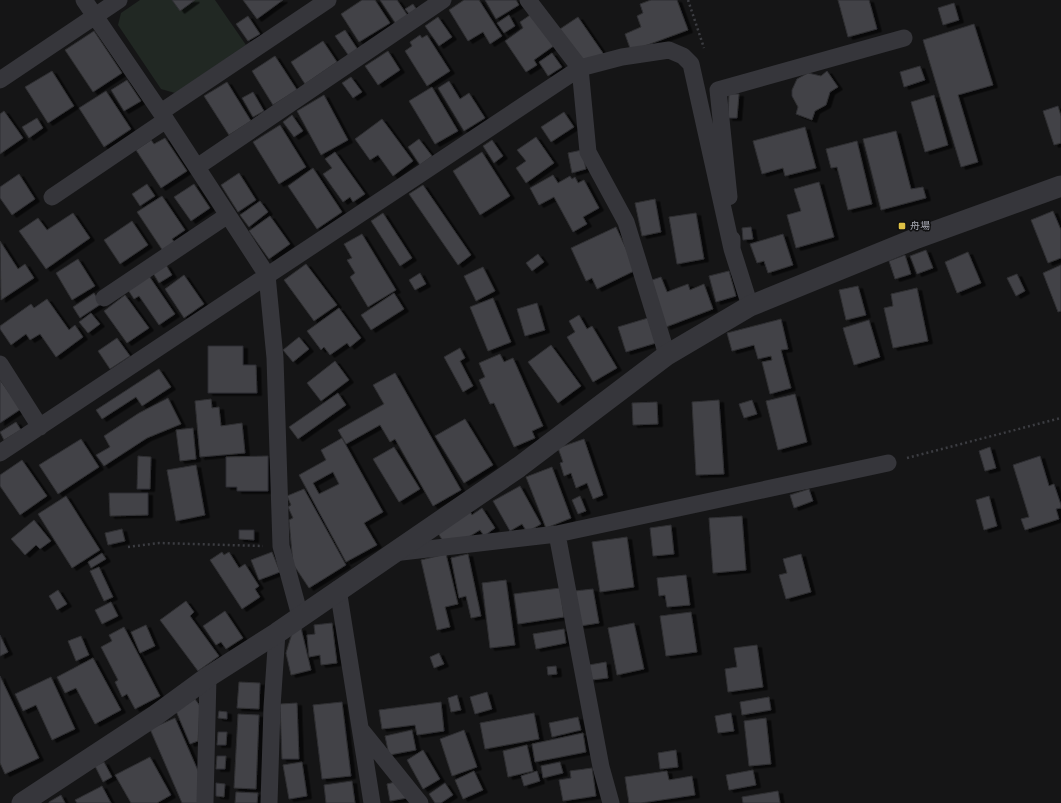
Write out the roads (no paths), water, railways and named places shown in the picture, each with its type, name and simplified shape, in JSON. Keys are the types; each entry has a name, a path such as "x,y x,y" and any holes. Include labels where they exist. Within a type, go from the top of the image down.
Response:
{"street":[{"path":"84,0 164,116 267,276 275,358 281,546 300,616"},
{"path":"0,80 119,0"},
{"path":"52,197 328,0"},
{"path":"197,167 443,0"},
{"path":"528,0 580,68 588,152 626,222 667,355"},
{"path":"732,250 727,162 718,90 904,38"},
{"path":"0,453 580,68 622,58 669,50 683,56 691,64 732,250 750,306"},
{"path":"22,803 156,715 208,677 277,633 338,589 519,467 667,355 750,306 917,238 1061,186"},
{"path":"104,298 228,216"},
{"path":"0,364 40,427"},
{"path":"392,553 557,534 888,463"},
{"path":"557,534 601,767 611,803"},
{"path":"338,589 372,803"},
{"path":"269,803 272,707 277,633"},
{"path":"204,803 208,677"},
{"path":"361,729 420,803"}],"place":[{"name":"舟場","path":"902,226"}]}
